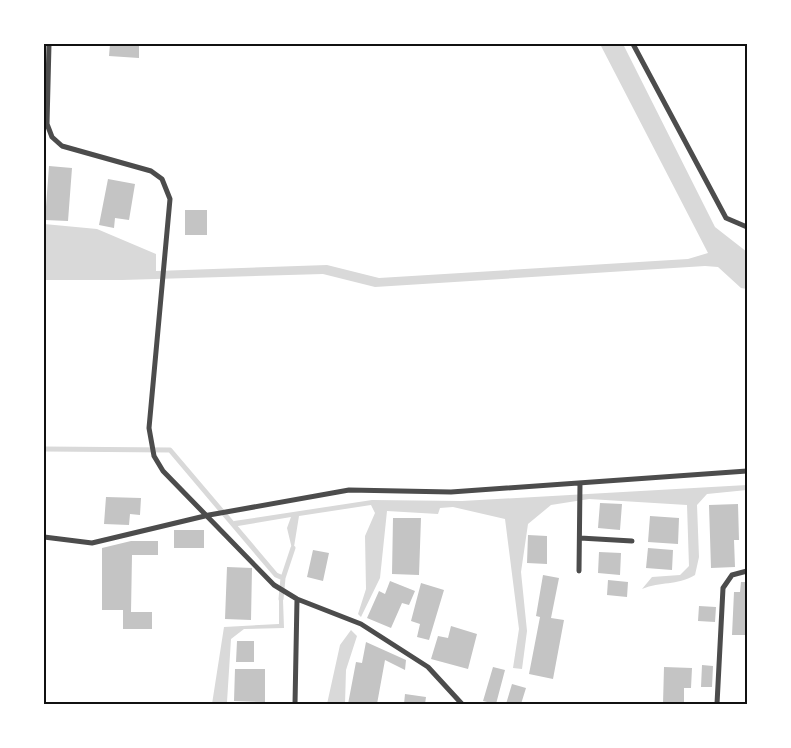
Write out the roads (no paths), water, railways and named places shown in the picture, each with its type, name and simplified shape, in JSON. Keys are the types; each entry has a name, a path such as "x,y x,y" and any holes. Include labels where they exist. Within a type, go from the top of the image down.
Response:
{"street":[{"path":"49,44 47,124 52,137 62,146 151,171 162,179 170,199 149,428 154,456 163,471 209,515 274,585 297,599 361,624 428,667 462,704"},
{"path":"633,44 726,218 747,227"},
{"path":"44,537 92,543 209,515 349,490 451,492 580,486 747,471"},
{"path":"579,571 580,486"},
{"path":"580,538 632,541"},
{"path":"717,704 723,588 732,575 747,571"},
{"path":"295,704 297,599"}],"waterway":[{"path":"44,449 170,450 276,575 283,578 281,599"},
{"path":"283,578 293,548"}]}
